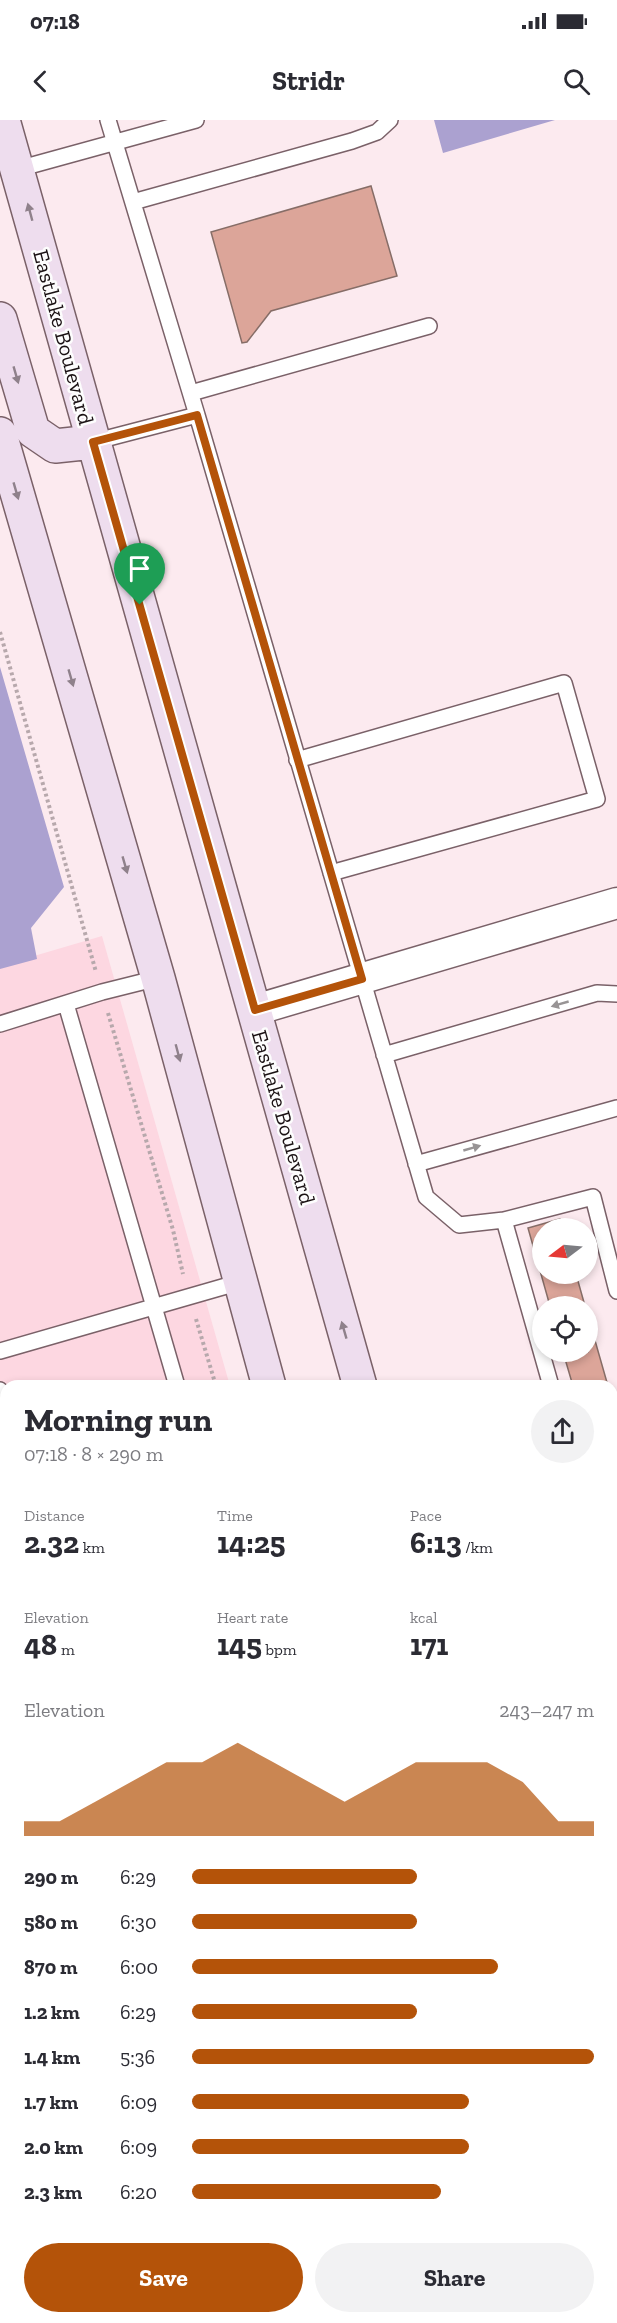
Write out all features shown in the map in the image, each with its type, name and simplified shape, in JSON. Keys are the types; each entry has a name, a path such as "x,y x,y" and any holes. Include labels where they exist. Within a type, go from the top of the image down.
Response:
{"main road":[{"name":"Eastlake Boulevard","path":"3,120 358,1380"},
{"path":"0,319 33,431 55,446 93,442"},
{"path":"0,435 158,978 267,1380"}],"street":[{"path":"255,1010 617,903"}],"lane":[{"path":"108,120 191,393 426,1197 459,1225 504,1220 593,1197 617,1291"},
{"path":"18,169 196,120"},
{"path":"133,202 352,141 377,132 390,120"},
{"path":"191,393 429,326"},
{"path":"93,442 197,415"},
{"path":"297,760 564,682 597,799 331,873"},
{"path":"0,1024 158,978"},
{"path":"384,1055 597,993 617,994"},
{"path":"66,1004 175,1380"},
{"path":"416,1164 617,1108"},
{"path":"504,1220 549,1380"},
{"path":"0,1351 240,1282"}],"path":[{"path":"0,632 93,958"},
{"path":"109,1015 173,1230 184,1279"},
{"path":"197,1321 214,1380"}],"shaded area":[{"path":"434,120 555,120 443,153"},
{"path":"0,667 64,887 31,928 37,959 0,969"},
{"path":"102,936 228,1380 0,1380 0,966"}],"building":[{"path":"371,186 397,276 271,311 247,342 242,343 211,232"},
{"path":"532,1227 532,1242 528,1228"},
{"path":"544,1284 579,1284 582,1296 547,1296"},
{"path":"598,1351 606,1380 571,1380 566,1362 598,1362"}],"route":[{"path":"197,415 362,979 255,1010 140,605 93,442 197,415"}]}
